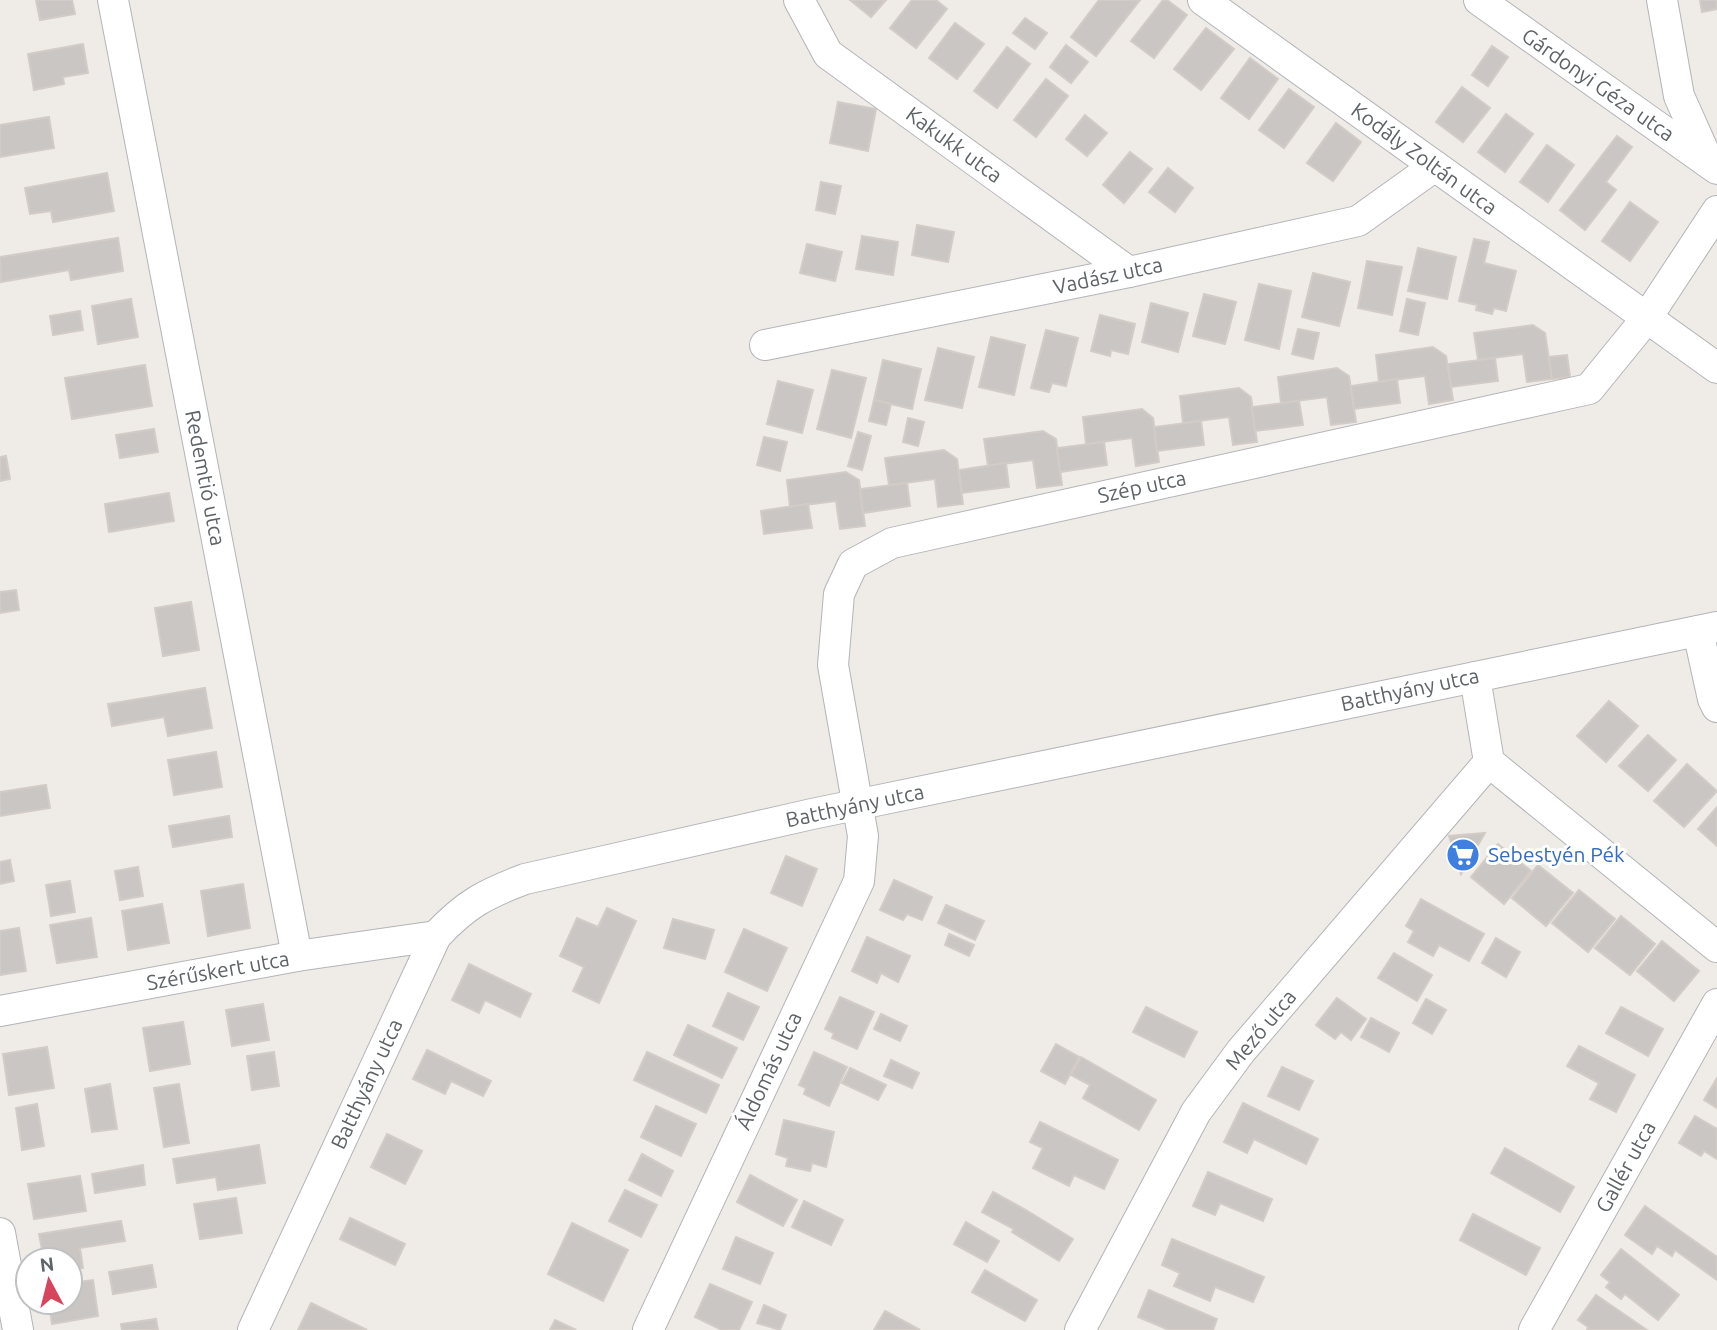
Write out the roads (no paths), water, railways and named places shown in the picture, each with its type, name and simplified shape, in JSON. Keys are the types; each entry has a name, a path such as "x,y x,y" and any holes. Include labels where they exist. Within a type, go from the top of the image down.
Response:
{"street":[{"name":"Redemtió utca","path":"113,0 297,956"},
{"name":"Kakukk utca","path":"799,0 828,54 1129,272"},
{"name":"Kodály Zoltán utca","path":"1203,0 1717,368"},
{"name":"Gárdonyi Géza utca","path":"1479,0 1715,173"},
{"path":"1661,0 1679,96 1715,173"},
{"name":"Vadász utca","path":"765,345 1129,272 1358,221 1435,166"},
{"name":"Szép utca","path":"856,806 833,665 839,594 853,564 892,543 1589,389 1646,319 1717,211"},
{"path":"1707,629 1713,699 1717,707"},
{"name":"Batthyány utca","path":"253,1330 436,936 456,914 486,894 525,879 812,814 1707,629"},
{"path":"1475,677 1489,762 1717,947"},
{"name":"Mező utca","path":"1080,1330 1196,1112 1241,1051 1489,762"},
{"name":"Áldomás utca","path":"648,1330 859,881 863,836 856,806"},
{"name":"Szérűskert utca","path":"0,1011 297,956 436,936"},
{"name":"Gallér utca","path":"1534,1330 1717,1004"},
{"path":"0,1233 18,1330"}],"place":[{"name":"Sebestyén Pék","path":"1463,855"}]}
